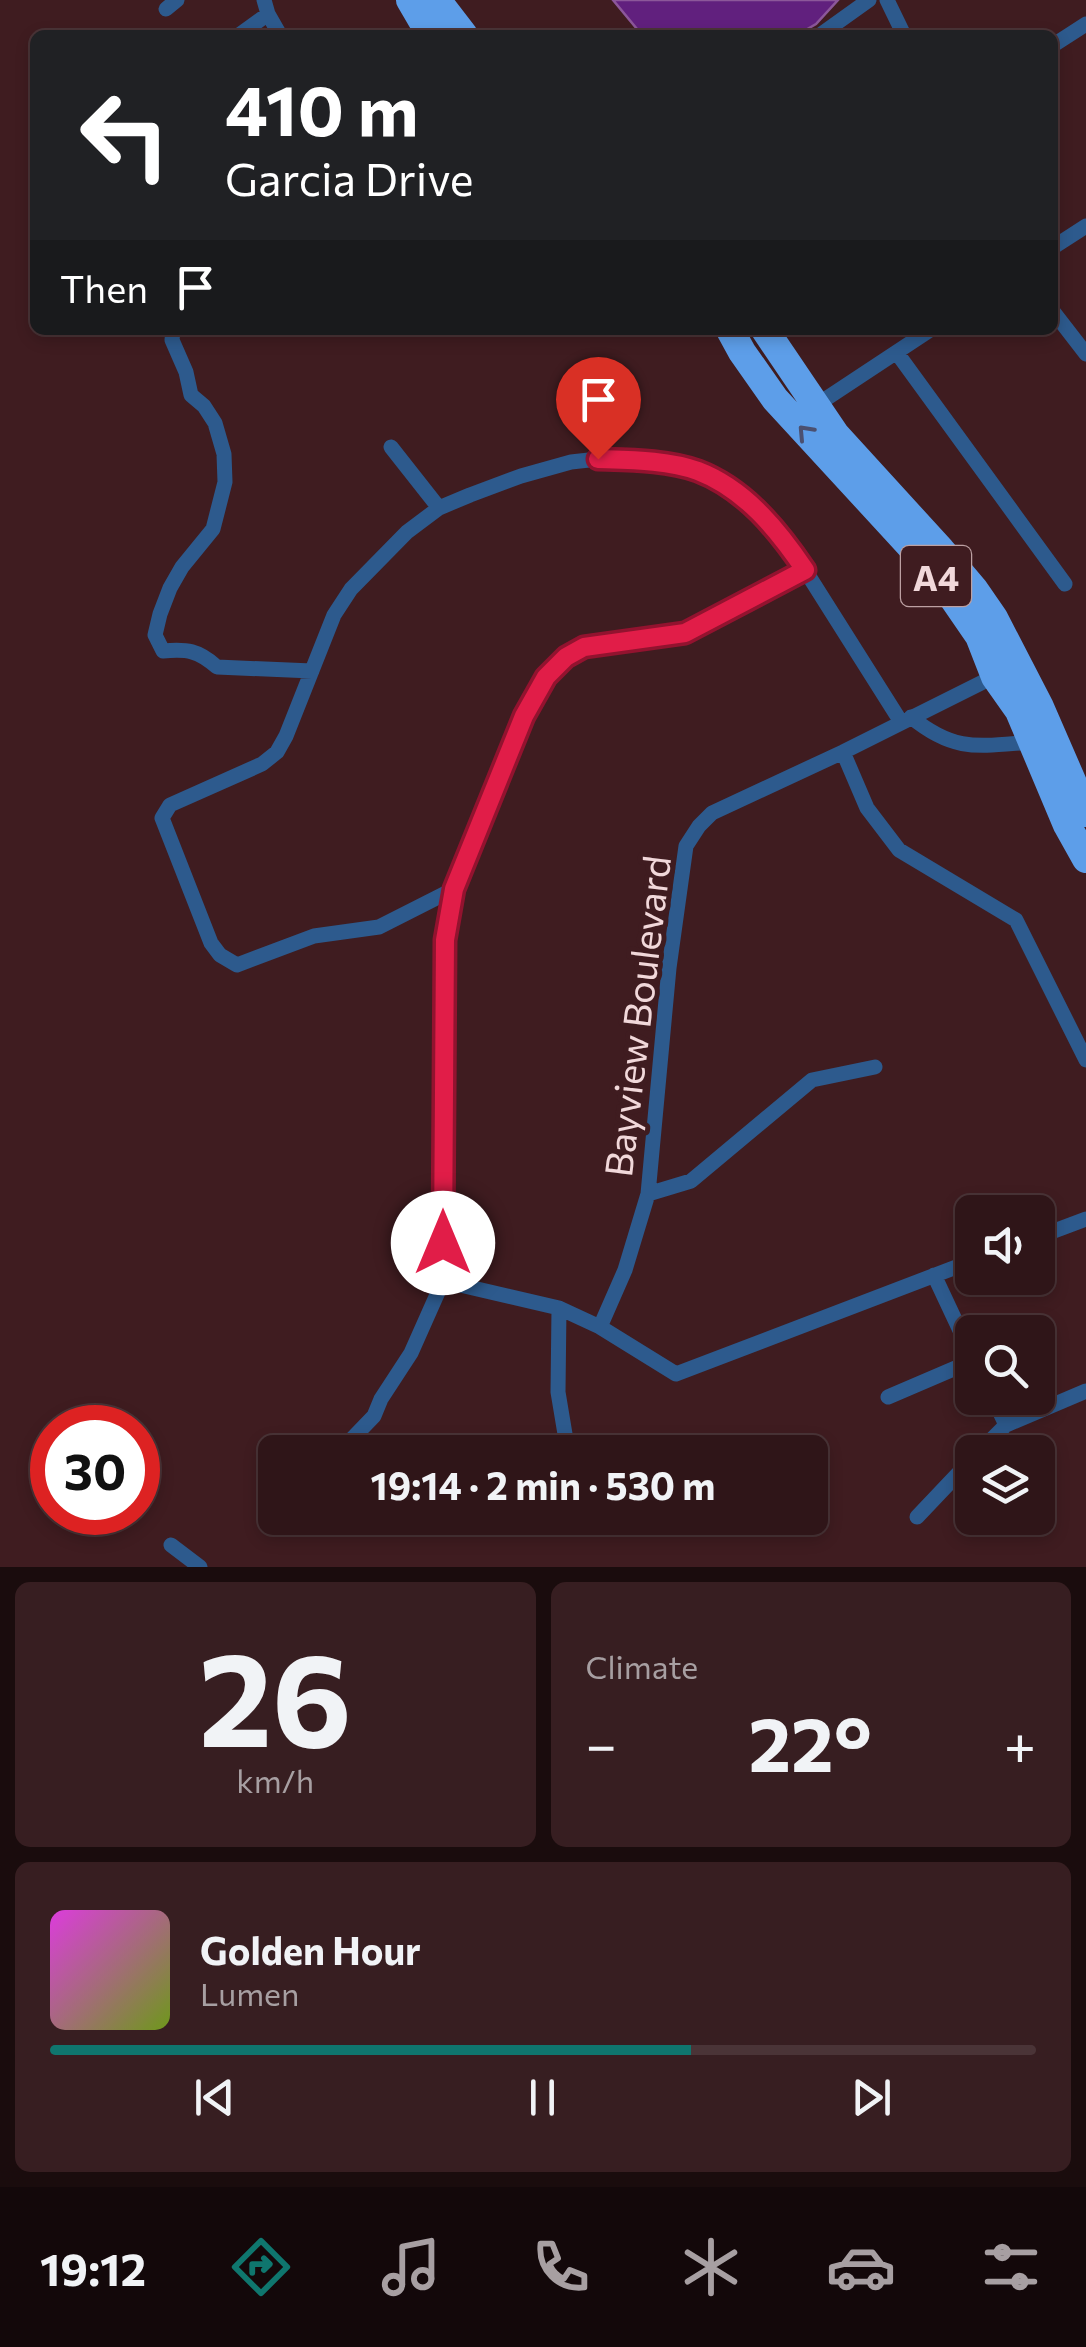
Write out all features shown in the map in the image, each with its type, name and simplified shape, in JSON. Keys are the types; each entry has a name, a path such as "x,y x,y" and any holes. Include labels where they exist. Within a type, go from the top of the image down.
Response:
{"highway":[{"path":"410,0 429,30"},
{"path":"437,0 460,30"},
{"name":"A4","path":"733,335 774,400 946,588 979,636 1040,707 1086,813"},
{"name":"A4","path":"769,335 836,435 974,589 994,618 1019,711 1066,825 1086,859"}],"street":[{"path":"827,30 869,0"},
{"path":"887,0 902,30"},
{"path":"245,30 266,7 278,30"},
{"path":"1058,42 1086,24"},
{"path":"1058,244 1086,226"},
{"path":"1058,318 1086,354"},
{"path":"172,335 191,395 204,406 214,423 224,454 225,482 213,529 182,567 160,614 155,635 163,651 188,649 217,667 312,671"},
{"path":"816,406 923,335"},
{"path":"896,353 1065,584"},
{"path":"391,447 439,508"},
{"path":"454,889 379,927 314,936 237,965 220,955 211,943 162,818 170,806 262,764 277,752 334,615 351,589 406,532 439,508 521,476 570,462 611,460 673,465 698,471 728,488 780,534 906,719 946,740 972,746 1032,742"},
{"path":"356,1435 374,1416 411,1353 442,1281 445,940 454,889 524,716 546,677 566,657 584,647 685,633 805,570"},
{"name":"Bayview Boulevard","path":"600,1326 625,1270 648,1194 669,968 686,846 712,814 1006,670"},
{"path":"843,752 867,808 899,850 1016,920 1086,1060"},
{"path":"648,1194 692,1181 812,1080 875,1067"},
{"path":"1055,1231 1086,1220"},
{"path":"442,1281 558,1308 600,1326 676,1374 955,1267"},
{"path":"934,1275 955,1321"},
{"path":"558,1308 558,1392 565,1435"},
{"path":"888,1397 955,1367"},
{"path":"996,1435 1006,1425 1086,1391"},
{"path":"1001,1415 1006,1425"},
{"path":"916,1517 955,1477"},
{"path":"171,1545 200,1567"}],"shaded area":[{"path":"613,0 838,0 806,30 638,30"}],"route":[{"path":"443,1243 445,940 454,889 524,716 546,677 566,657 584,647 685,633 805,570 768,520 748,502 698,471 598,459"}]}
